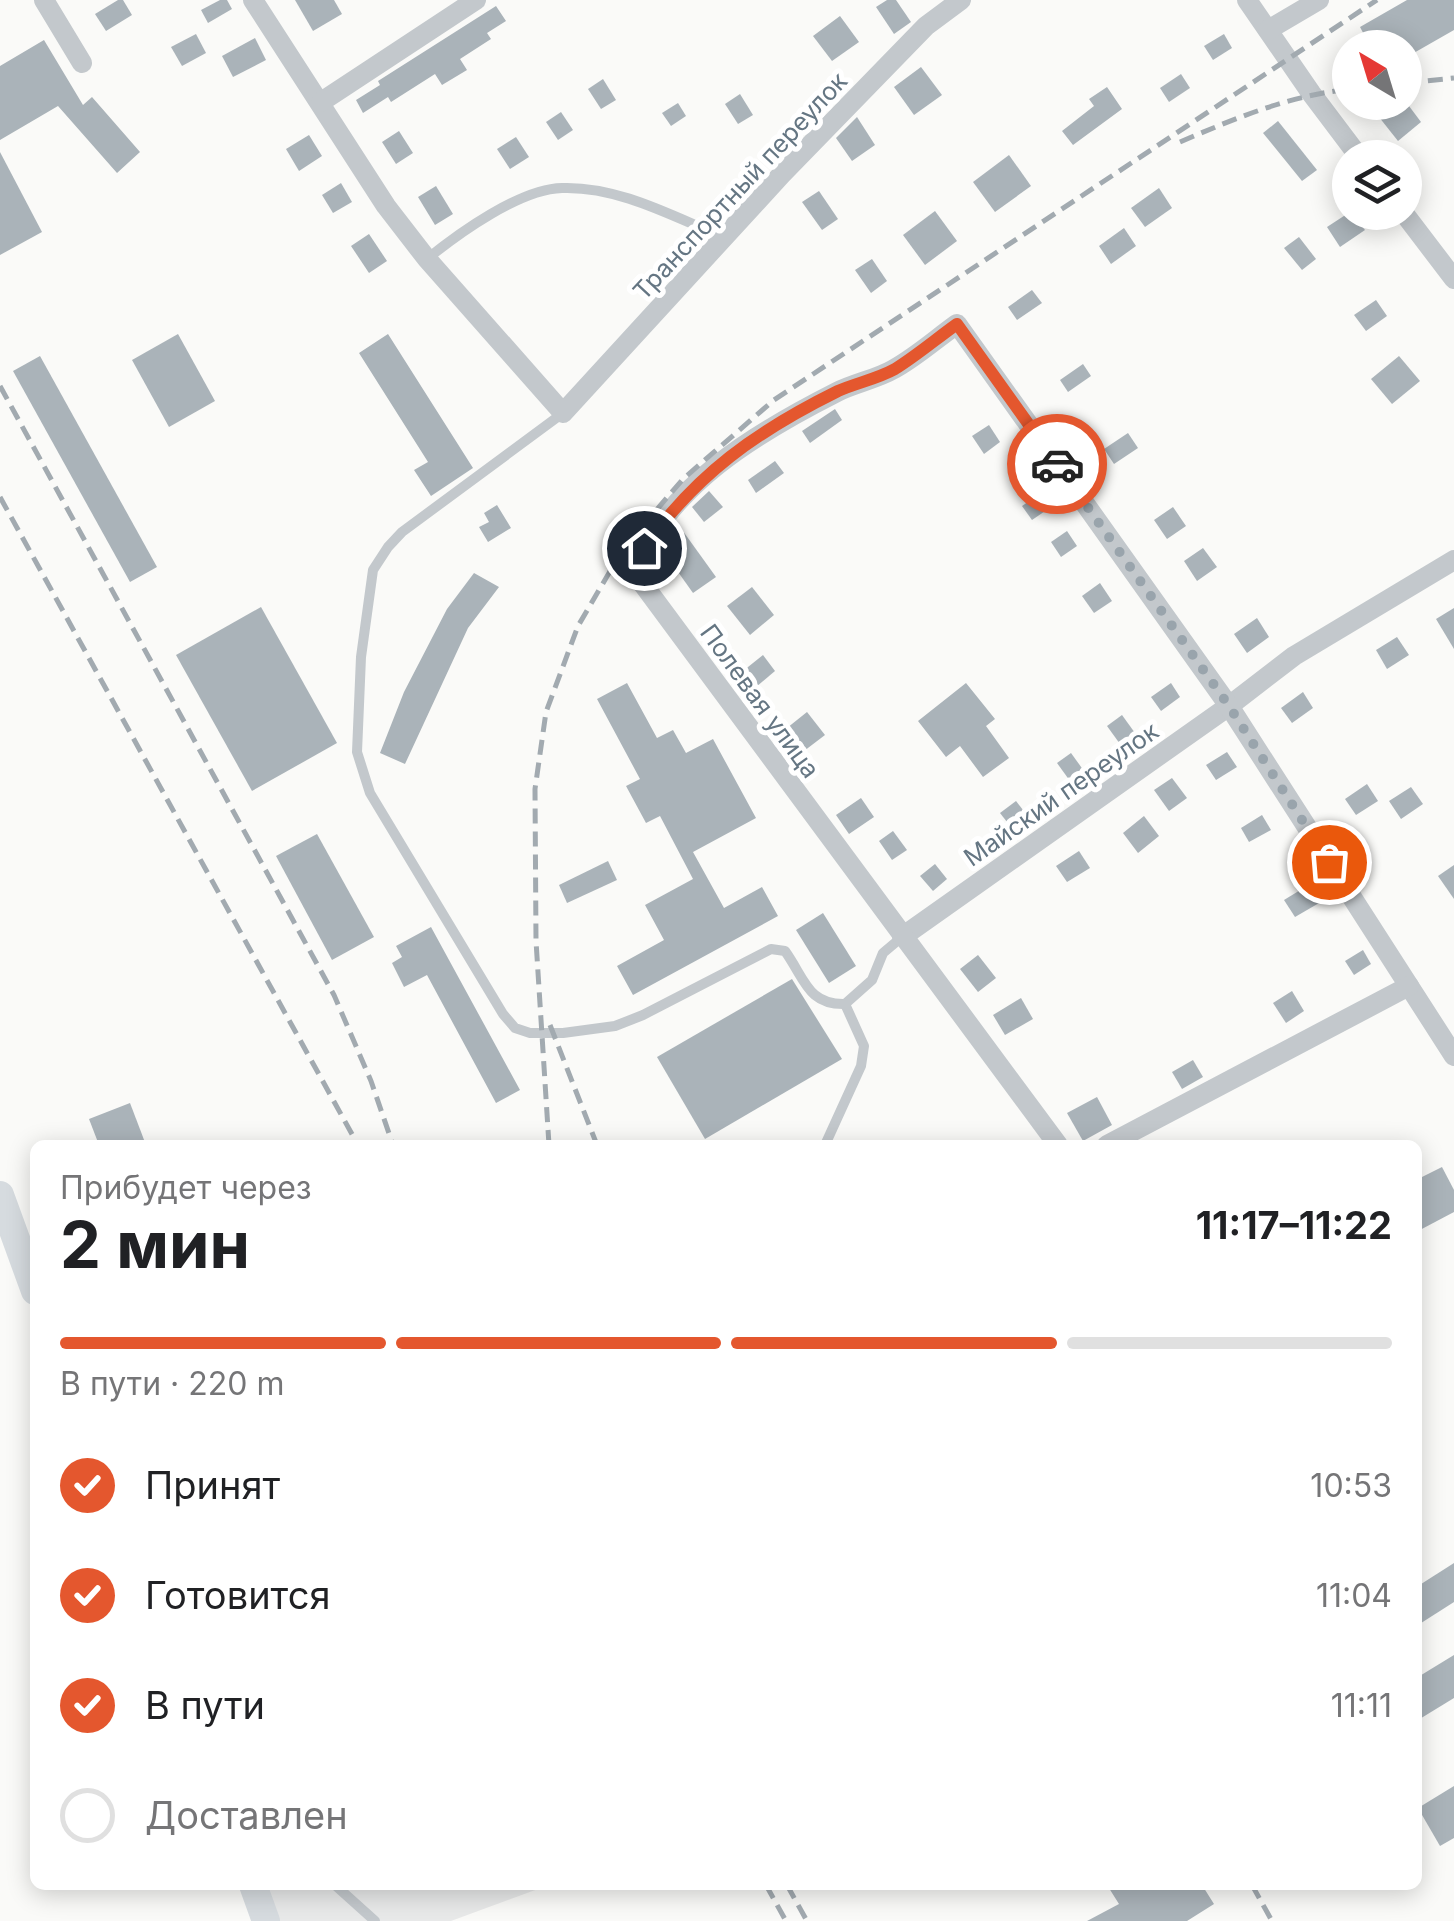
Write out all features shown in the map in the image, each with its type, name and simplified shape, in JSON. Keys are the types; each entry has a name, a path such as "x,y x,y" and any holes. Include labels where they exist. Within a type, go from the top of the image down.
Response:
{"main road":[{"path":"0,1196 30,1277"},
{"path":"255,1890 266,1921"}],"street":[{"path":"44,0 82,63"},
{"path":"254,0 386,206 427,259 562,413"},
{"path":"320,102 476,0"},
{"name":"Транспортный переулок","path":"562,413 926,26 961,0"},
{"path":"1246,0 1346,140"},
{"path":"1268,30 1319,0"},
{"path":"1416,230 1454,279"},
{"name":"Полевая улица","path":"1054,1140 634,572 644,548 673,506 708,472 786,419 842,390 893,370 957,324 1229,706"},
{"name":"Майский переулок","path":"902,937 1294,656 1454,560"},
{"path":"1229,706 1408,986 1451,1045"},
{"path":"1116,1140 1408,986"}],"lane":[{"path":"427,259 466,228 505,206 558,188 604,191 724,237"},
{"path":"562,413 402,532 373,570 362,657 357,752 370,793 515,1028 530,1033 563,1034 615,1026 643,1016 772,949 785,952 818,1000 845,1004 864,1046 860,1066 825,1140"},
{"name":"Майский переулок","path":"845,1004 872,980 883,953 902,937"},
{"path":"341,1890 375,1921"}],"shaded area":[{"path":"269,1890 535,1890 451,1921 280,1921"}],"building":[{"path":"123,0 132,15 106,31 95,14"},
{"path":"227,0 232,9 208,23 201,10"},
{"path":"295,0 334,0 342,14 313,31"},
{"path":"896,0 911,22 894,34 876,7"},
{"path":"1407,0 1454,0 1454,30 1422,48 1422,30 1360,27"},
{"path":"496,6 506,21 487,33 491,39 460,59 467,70 442,85 435,74 391,102 388,97 363,113 356,100 380,85 378,81"},
{"path":"840,16 859,42 832,61 813,36"},
{"path":"196,34 206,53 182,66 171,47"},
{"path":"1224,34 1232,48 1213,60 1204,46"},
{"path":"255,38 266,60 233,77 222,56"},
{"path":"44,40 83,105 92,97 140,152 117,173 58,106 0,140 0,66"},
{"path":"921,67 942,95 914,115 894,87"},
{"path":"1181,74 1190,88 1169,102 1160,88"},
{"path":"603,79 616,100 601,109 588,89"},
{"path":"1107,87 1122,109 1073,145 1062,131 1094,106 1089,99"},
{"path":"740,94 753,115 738,124 725,104"},
{"path":"678,103 686,116 671,126 662,113"},
{"path":"561,112 573,130 558,140 546,122"},
{"path":"857,117 875,145 852,161 836,138"},
{"path":"1381,120 1420,120 1421,122 1397,140"},
{"path":"1278,121 1317,170 1302,181 1263,133"},
{"path":"399,131 413,153 396,164 382,142"},
{"path":"309,135 322,156 299,171 286,149"},
{"path":"516,137 529,157 510,169 497,149"},
{"path":"0,152 42,232 0,255"},
{"path":"1009,155 1031,186 995,212 973,182"},
{"path":"341,183 352,202 333,213 322,195"},
{"path":"436,186 453,214 435,225 418,197"},
{"path":"1159,188 1172,208 1145,227 1131,208"},
{"path":"819,191 838,219 822,230 802,202"},
{"path":"935,211 957,241 925,265 903,235"},
{"path":"1332,224 1332,230 1365,230 1340,247 1327,227"},
{"path":"1124,228 1136,246 1111,264 1099,246"},
{"path":"369,234 387,261 369,273 351,246"},
{"path":"1299,237 1316,259 1302,270 1284,248"},
{"path":"872,259 887,281 871,293 855,270"},
{"path":"1032,290 1042,303 1017,320 1008,307"},
{"path":"1376,300 1387,316 1366,331 1354,315"},
{"path":"178,334 215,401 169,427 132,360"},
{"path":"388,334 473,468 431,496 414,470 428,462 359,353"},
{"path":"40,356 157,567 130,582 13,371"},
{"path":"1399,356 1420,381 1392,404 1371,379"},
{"path":"1083,364 1091,376 1068,392 1060,380"},
{"path":"835,409 842,420 810,443 802,431"},
{"path":"989,425 1000,442 984,454 972,436"},
{"path":"1128,433 1138,448 1114,464 1104,449"},
{"path":"775,461 784,473 756,493 748,480"},
{"path":"709,491 723,507 704,522 692,507"},
{"path":"1044,491 1054,505 1032,520 1022,506"},
{"path":"497,505 511,528 488,542 479,527 489,522 484,513"},
{"path":"1173,507 1186,526 1167,539 1154,520"},
{"path":"680,527 716,577 693,593 661,548"},
{"path":"1067,531 1077,546 1061,557 1051,542"},
{"path":"1203,548 1217,567 1197,581 1184,561"},
{"path":"474,573 499,587 468,628 405,764 380,753 404,692 447,609"},
{"path":"1100,583 1112,601 1094,613 1082,596"},
{"path":"752,587 774,615 750,635 727,606"},
{"path":"261,607 337,743 252,791 176,655"},
{"path":"1454,608 1454,649 1436,619"},
{"path":"1257,618 1269,637 1247,653 1234,634"},
{"path":"1397,637 1409,655 1387,669 1376,650"},
{"path":"763,655 775,671 756,687 743,671"},
{"path":"627,683 657,738 673,730 686,753 713,739 756,818 693,852 724,908 762,887 778,916 633,995 617,966 664,940 645,905 693,879 660,816 646,823 626,786 640,779 597,699"},
{"path":"966,683 995,719 986,726 1009,758 983,777 960,746 946,757 918,721"},
{"path":"1171,683 1180,697 1161,711 1151,697"},
{"path":"1303,692 1313,708 1292,723 1281,708"},
{"path":"807,712 825,735 804,751 787,728"},
{"path":"1122,715 1135,733 1120,744 1107,726"},
{"path":"1227,752 1237,767 1216,780 1206,765"},
{"path":"1071,753 1084,771 1070,781 1057,763"},
{"path":"1172,778 1187,798 1169,811 1154,790"},
{"path":"1367,784 1378,801 1356,815 1345,799"},
{"path":"1411,787 1423,804 1401,819 1389,801"},
{"path":"861,798 874,817 849,834 836,815"},
{"path":"1016,801 1030,819 1014,831 1000,813"},
{"path":"1262,815 1271,830 1249,842 1241,828"},
{"path":"1144,816 1159,836 1138,853 1123,833"},
{"path":"893,831 907,850 892,860 879,841"},
{"path":"317,834 374,937 332,960 276,856"},
{"path":"1079,851 1090,868 1067,882 1056,866"},
{"path":"608,861 617,880 567,903 559,885"},
{"path":"935,864 947,879 933,891 920,876"},
{"path":"1454,865 1454,899 1438,876"},
{"path":"1315,881 1326,899 1295,917 1284,900"},
{"path":"823,913 856,966 829,983 796,930"},
{"path":"431,927 520,1090 496,1103 427,975 404,987 392,963 402,957 396,946"},
{"path":"1363,950 1371,964 1354,975 1345,961"},
{"path":"978,955 996,978 978,992 960,969"},
{"path":"792,979 842,1059 705,1139 657,1057"},
{"path":"1292,991 1304,1011 1286,1023 1273,1003"},
{"path":"1021,998 1033,1019 1005,1035 993,1015"},
{"path":"1193,1060 1203,1077 1182,1089 1172,1072"},
{"path":"1097,1097 1112,1125 1082,1140 1067,1113"},
{"path":"130,1103 144,1140 97,1140 89,1119"},
{"path":"1442,1167 1454,1190 1454,1212 1422,1229 1422,1177"},
{"path":"1454,1563 1454,1602 1422,1622 1422,1583"},
{"path":"1454,1655 1454,1698 1422,1718 1422,1675"},
{"path":"1454,1786 1454,1838 1440,1846 1422,1815 1422,1806"},
{"path":"1110,1890 1205,1890 1214,1904 1187,1921 1087,1921 1119,1904"}],"railway":[{"path":"549,1140 536,941 535,789 546,712 578,626 623,549 683,479 774,400 1377,0"},
{"path":"1422,81 1454,78"},
{"path":"1180,142 1284,103 1332,91"},
{"path":"0,386 334,995 391,1140"},
{"path":"0,497 355,1140"},
{"path":"550,1025 595,1140"},
{"path":"769,1890 786,1921"},
{"path":"790,1890 807,1921"},
{"path":"1255,1890 1272,1921"}],"way so far":[{"path":"1057,464 1229,706 1329,862"}],"route":[{"path":"644,548 673,506 708,472 786,419 842,390 893,370 957,324 1057,464"}]}
